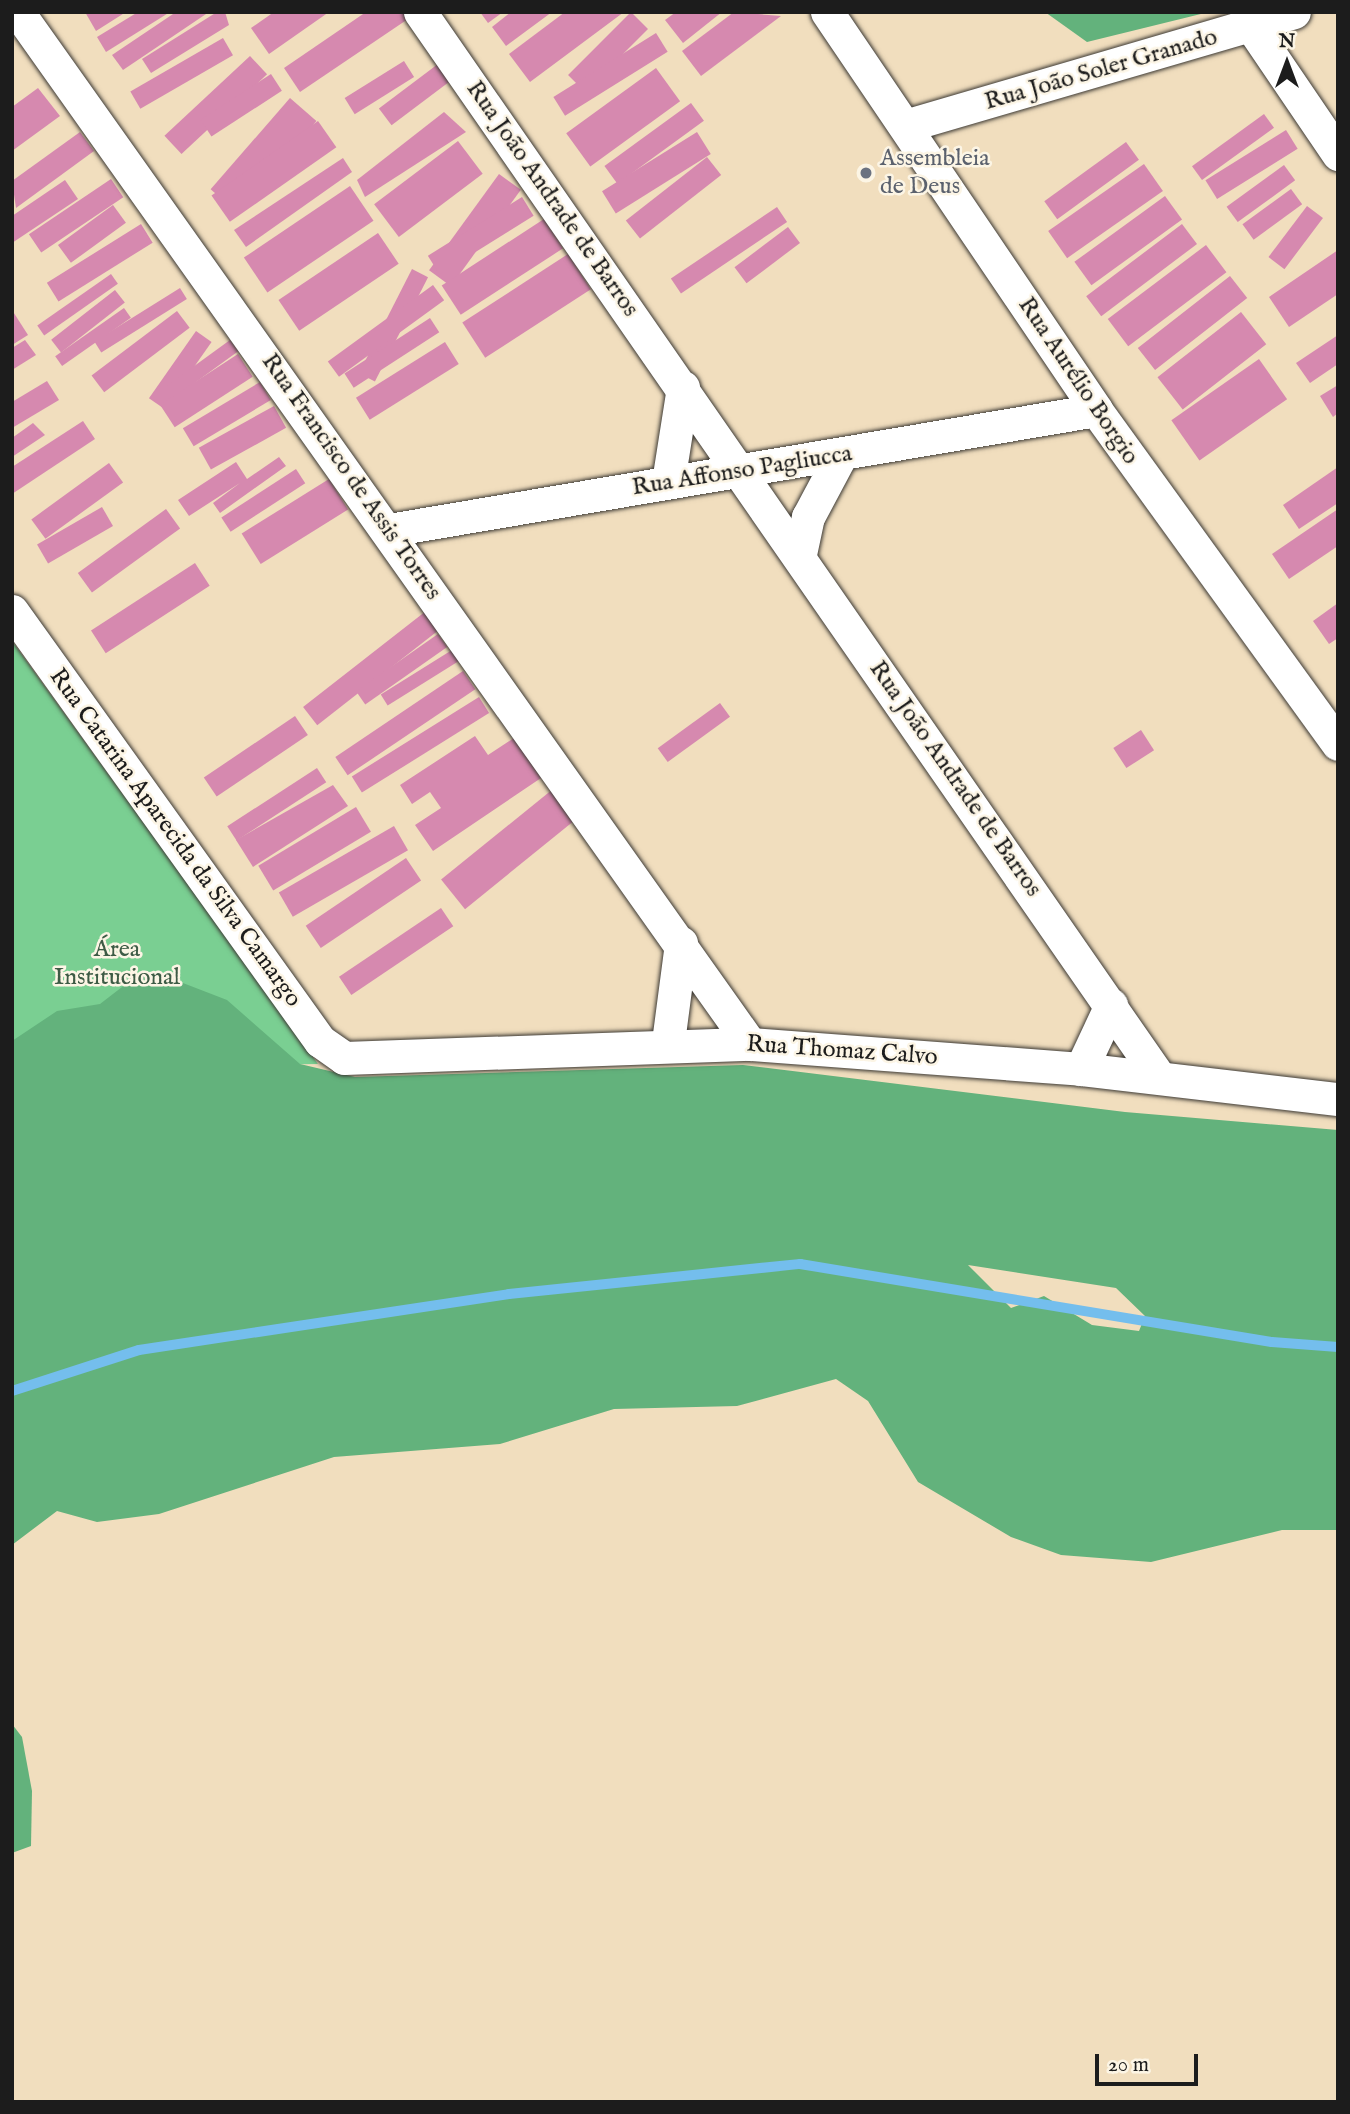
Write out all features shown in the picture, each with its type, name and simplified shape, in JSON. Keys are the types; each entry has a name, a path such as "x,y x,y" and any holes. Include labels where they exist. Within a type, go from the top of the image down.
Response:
{"street":[{"name":"Rua Francisco de Assis Torres","path":"18,12 389,530 750,1044"},
{"name":"Rua João Andrade de Barros","path":"421,12 800,554 1159,1077"},
{"name":"Rua Aurélio Borgio","path":"827,12 908,125 1096,410 1338,744"},
{"name":"Rua João Soler Granado","path":"908,125 1294,12"},
{"path":"1251,26 1338,154"},
{"path":"668,482 683,387"},
{"name":"Rua Affonso Pagliucca","path":"389,530 1096,410"},
{"path":"800,554 808,517 841,455"},
{"name":"Rua Catarina Aparecida da Silva Camargo","path":"12,611 320,1041 344,1058"},
{"path":"668,1042 681,943"},
{"path":"1081,1069 1111,1005"},
{"name":"Rua Thomaz Calvo","path":"344,1058 668,1042 750,1044 1081,1069 1338,1099"}],"green space":[{"path":"1045,12 1209,12 1087,42"},
{"name":"Área Institucional","path":"12,641 318,1064 12,1069"},
{"path":"157,973 227,1000 300,1064 355,1077 743,1065 1125,1112 1338,1130 1338,1530 1282,1530 1151,1562 1061,1555 1011,1537 918,1482 868,1401 836,1379 737,1406 614,1409 500,1444 334,1457 159,1514 97,1522 57,1511 12,1545 12,1041 57,1011 100,1004 135,977","holes":["968,1265 1116,1288 1145,1316 1139,1331 1092,1325 1044,1296 1011,1308"]},
{"path":"12,1724 22,1737 32,1791 31,1846 12,1853"}],"building":[{"path":"85,12 126,12 96,31"},
{"path":"138,12 170,12 106,52 97,37"},
{"path":"176,12 209,12 123,70 112,55"},
{"path":"217,12 225,12 229,25 151,73 142,59"},
{"path":"274,12 329,12 269,54 251,28"},
{"path":"366,12 404,12 408,19 300,92 284,68"},
{"path":"480,12 503,12 488,23"},
{"path":"511,12 552,12 506,46 492,27"},
{"path":"565,12 624,12 530,82 509,54"},
{"path":"631,12 648,29 585,92 568,75"},
{"path":"676,12 722,12 683,43 665,20"},
{"path":"734,12 781,16 701,76 682,51"},
{"path":"656,33 668,52 565,116 553,97"},
{"path":"223,38 233,55 140,109 130,92"},
{"path":"250,56 267,74 181,154 164,136"},
{"path":"404,61 414,77 355,114 345,98"},
{"path":"438,64 451,81 392,125 379,109"},
{"path":"656,68 680,101 590,166 566,133"},
{"path":"271,74 282,91 211,137 201,120"},
{"path":"38,88 60,116 12,151 12,107"},
{"path":"290,98 316,121 237,212 211,189"},
{"path":"691,103 704,121 617,184 604,166"},
{"path":"444,112 466,132 365,197 357,180"},
{"path":"1264,114 1274,128 1202,180 1192,166"},
{"path":"318,121 336,147 230,222 212,196"},
{"path":"1286,130 1298,149 1217,199 1205,180"},
{"path":"80,132 94,151 16,208 12,181"},
{"path":"697,132 711,154 616,213 602,191"},
{"path":"458,141 483,174 399,237 374,204"},
{"path":"1126,142 1139,160 1057,219 1044,201"},
{"path":"707,157 721,175 640,239 626,220"},
{"path":"343,158 352,172 246,247 234,230"},
{"path":"1144,164 1163,191 1067,258 1048,231"},
{"path":"1284,165 1295,180 1238,222 1227,207"},
{"path":"499,174 521,190 451,286 429,270"},
{"path":"111,179 123,197 41,253 29,234"},
{"path":"65,180 78,199 12,243 12,216"},
{"path":"350,186 373,221 267,292 244,258"},
{"path":"1291,189 1302,204 1254,240 1242,224"},
{"path":"1165,196 1182,219 1091,285 1074,262"},
{"path":"522,197 534,216 440,274 428,256"},
{"path":"113,205 126,223 71,263 58,245"},
{"path":"1307,206 1323,218 1284,269 1268,257"},
{"path":"777,207 787,222 681,293 671,279"},
{"path":"544,219 563,248 461,315 442,285"},
{"path":"141,224 153,243 59,301 47,283"},
{"path":"1182,224 1197,244 1101,316 1086,296"},
{"path":"788,227 800,243 747,283 734,267"},
{"path":"378,233 399,264 299,331 279,300"},
{"path":"1206,245 1226,272 1128,346 1108,319"},
{"path":"1338,250 1338,294 1289,327 1269,297"},
{"path":"568,254 591,289 485,358 462,323"},
{"path":"412,269 428,277 375,381 359,373"},
{"path":"111,274 118,284 44,335 37,326"},
{"path":"1230,276 1247,298 1155,370 1138,348"},
{"path":"433,285 444,300 339,377 328,361"},
{"path":"180,288 187,299 101,353 94,342"},
{"path":"115,290 125,303 61,352 51,340"},
{"path":"124,308 131,318 62,366 55,356"},
{"path":"12,310 28,335 12,345"},
{"path":"177,311 190,328 104,392 92,375"},
{"path":"1241,312 1266,344 1183,410 1157,377"},
{"path":"430,318 439,332 354,388 344,374"},
{"path":"196,331 212,342 165,409 149,398"},
{"path":"1338,335 1338,364 1310,383 1296,363"},
{"path":"25,340 36,355 12,370 12,348"},
{"path":"230,340 238,351 172,400 164,388"},
{"path":"445,342 459,364 370,420 356,398"},
{"path":"238,354 253,377 175,427 160,405"},
{"path":"1259,359 1287,399 1199,461 1171,420"},
{"path":"47,381 59,400 12,428 12,402"},
{"path":"260,382 271,400 194,446 183,428"},
{"path":"1338,385 1338,413 1333,417 1320,396"},
{"path":"274,406 286,428 211,470 199,448"},
{"path":"83,421 95,439 12,494 12,467"},
{"path":"33,423 45,435 12,457 12,438"},
{"path":"279,457 286,466 220,513 213,503 240,483 189,516 178,500 236,462 247,479"},
{"path":"109,463 123,482 45,539 31,519"},
{"path":"1338,467 1338,503 1299,529 1283,505"},
{"path":"296,469 305,483 231,532 221,517"},
{"path":"329,479 348,510 261,564 242,534"},
{"path":"102,507 113,526 48,564 37,544"},
{"path":"166,509 180,528 92,592 78,573"},
{"path":"1338,509 1338,546 1289,579 1272,554"},
{"path":"195,563 210,586 106,653 91,631"},
{"path":"1338,603 1338,638 1329,644 1313,621"},
{"path":"426,611 440,629 317,725 303,707"},
{"path":"438,634 447,647 365,704 356,691"},
{"path":"452,650 459,661 388,706 381,695"},
{"path":"463,671 475,689 348,775 335,757"},
{"path":"479,697 489,713 362,793 352,776"},
{"path":"720,703 730,717 668,762 658,748"},
{"path":"295,716 308,735 217,797 204,778"},
{"path":"1141,730 1154,750 1126,768 1113,748"},
{"path":"475,736 488,755 514,738 541,778 433,851 415,825 441,808 430,792 412,804 400,785"},
{"path":"317,768 326,782 237,841 227,826"},
{"path":"333,785 348,806 253,867 236,840"},
{"path":"553,789 577,819 465,909 441,880"},
{"path":"356,807 371,832 273,891 258,866"},
{"path":"394,826 408,850 293,917 279,892"},
{"path":"406,858 421,880 321,948 306,926"},
{"path":"441,908 453,926 351,995 339,977"}],"waterway":[{"path":"12,1391 139,1350 509,1294 800,1264 1272,1342 1338,1347"}],"place":[{"name":"Assembleia de Deus","path":"866,173"}]}
